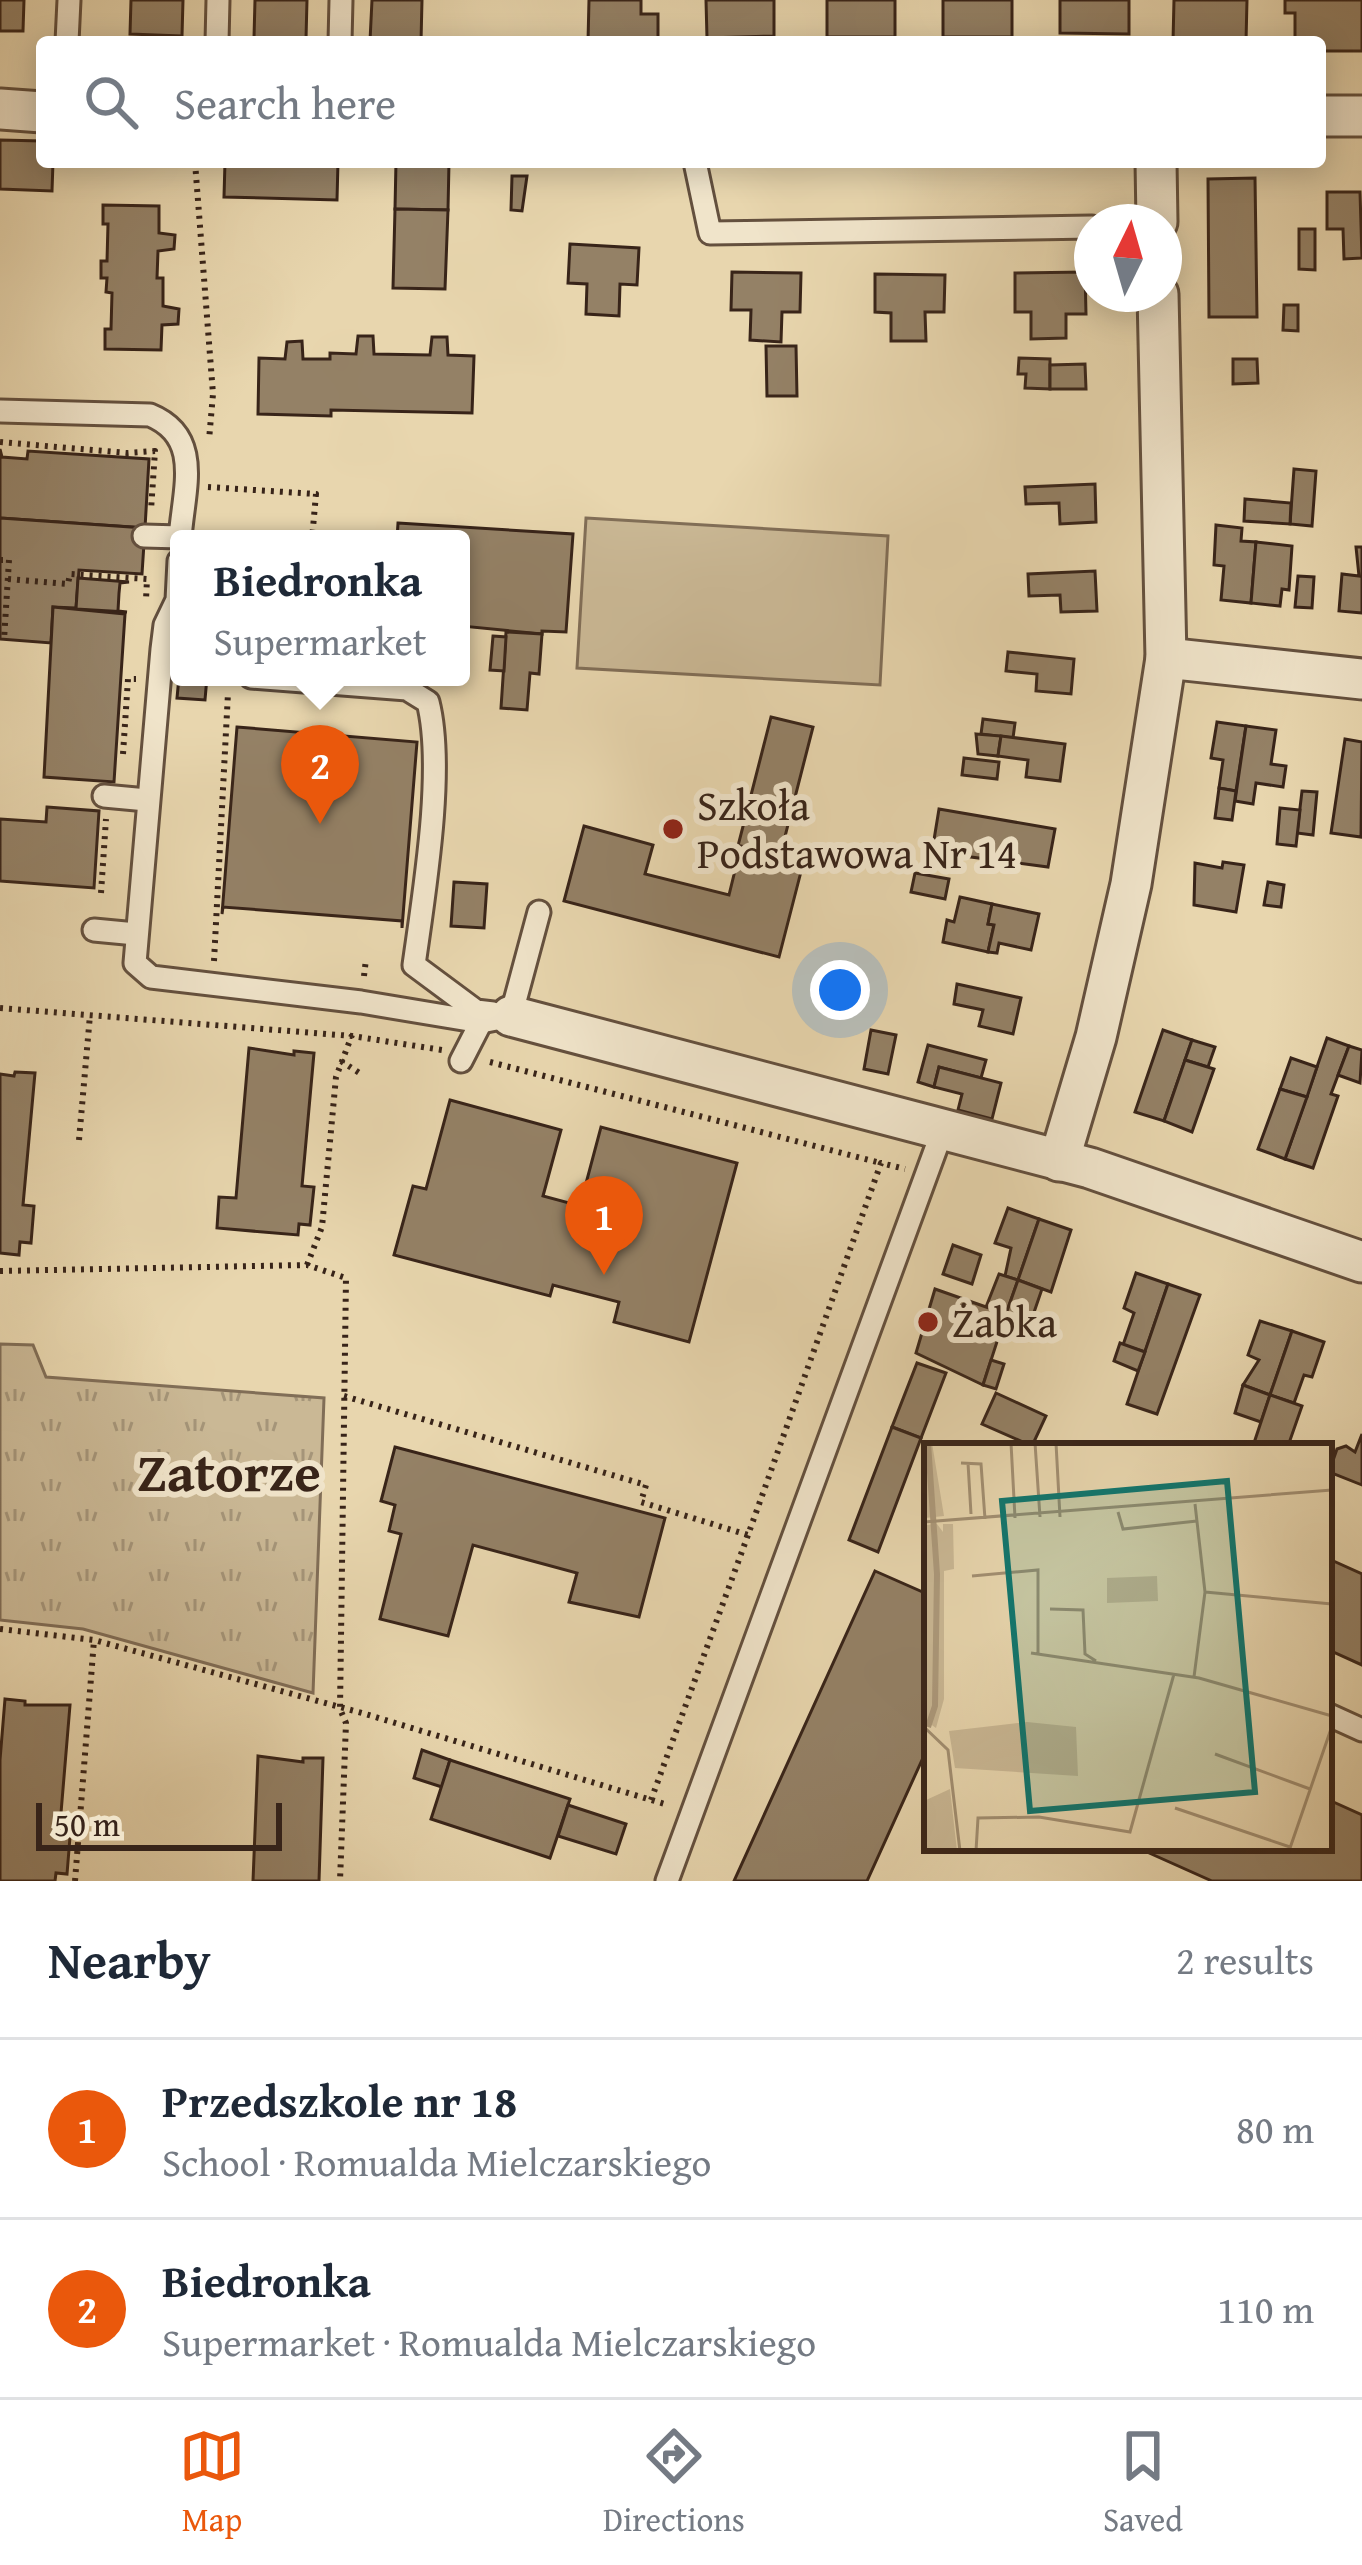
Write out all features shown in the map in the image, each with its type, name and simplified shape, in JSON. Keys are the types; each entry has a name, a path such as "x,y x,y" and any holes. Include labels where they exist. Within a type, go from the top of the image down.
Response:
{"street":[{"path":"0,110 36,112"},
{"path":"1326,116 1362,116"},
{"path":"1156,168 1156,204"},
{"path":"1059,1161 1096,1037 1131,884 1166,658 1158,312"},
{"path":"1166,658 1362,679"},
{"path":"496,1019 807,1092 942,1132 1090,1168 1362,1262"}],"lane":[{"path":"67,36 69,0"},
{"path":"217,36 218,0"},
{"path":"340,36 341,0"},
{"path":"696,168 710,232 1074,227"},
{"path":"0,411 150,415 169,423 185,447 180,530"},
{"path":"147,536 170,537"},
{"path":"170,607 161,649 135,963 151,977 496,1019"},
{"path":"368,686 407,689 428,702 434,726 414,965 476,1011 496,1019"},
{"path":"112,797 147,800"},
{"path":"461,1060 496,1019 539,912"},
{"path":"94,930 136,934"},
{"path":"667,1881 942,1132"},
{"path":"1332,1716 1362,1730"}],"path":[{"path":"195,168 213,394 208,460"},
{"path":"0,442 106,452 155,451 147,536"},
{"path":"207,473 206,486 316,494 313,530"},
{"path":"0,560 9,560 4,640"},
{"path":"8,580 68,584 70,574 147,579 170,591"},
{"path":"146,611 147,579"},
{"path":"100,893 107,814 119,810 112,797 128,679 141,680"},
{"path":"209,1024 229,686"},
{"path":"307,1265 322,1227 341,1061 360,1018 366,959"},
{"path":"0,1008 90,1016 79,1140"},
{"path":"341,1061 361,1074"},
{"path":"0,1271 307,1265 346,1278 340,1709 346,1724 340,1881"},
{"path":"651,1800 748,1535"},
{"path":"0,1629 94,1640 689,1811"},
{"path":"75,1881 94,1640"}],"green space":[{"path":"586,518 888,536 880,685 577,668"},
{"path":"0,1344 33,1345 46,1377 324,1398 313,1693 83,1629 0,1620"}],"building":[{"path":"0,0 24,0 23,31 0,31"},
{"path":"131,0 183,0 182,36 130,34"},
{"path":"255,0 307,0 306,36 254,36"},
{"path":"372,0 422,0 421,36 370,36"},
{"path":"589,0 641,0 641,14 658,14 658,36 588,36"},
{"path":"706,0 774,0 774,36 707,36"},
{"path":"827,0 895,0 895,36 827,36"},
{"path":"943,0 1012,0 1012,36 943,36"},
{"path":"1060,0 1129,0 1129,34 1060,33"},
{"path":"1174,0 1247,0 1246,36 1173,36"},
{"path":"1285,0 1362,0 1362,51 1326,51 1326,36 1295,36 1295,13 1285,13"},
{"path":"0,140 36,141 36,168 53,168 52,191 0,189"},
{"path":"225,168 338,168 337,200 224,197"},
{"path":"396,168 449,168 448,210 395,209"},
{"path":"512,176 527,176 522,211 511,210"},
{"path":"1255,178 1257,317 1209,317 1208,179"},
{"path":"1327,192 1360,192 1362,258 1344,259 1343,229 1327,229"},
{"path":"103,205 159,206 159,233 175,235 174,249 158,251 163,306 179,309 178,324 162,325 161,350 105,349 112,293 106,292 107,278 101,278 101,261 107,261 108,224 103,224"},
{"path":"395,209 448,210 445,289 393,288"},
{"path":"1299,229 1315,229 1315,270 1299,269"},
{"path":"570,244 639,248 637,285 620,284 619,316 586,314 587,284 568,283"},
{"path":"732,272 801,273 800,312 782,312 781,342 750,340 751,310 731,310"},
{"path":"1074,272 1074,312 1086,314 1066,314 1066,338 1031,339 1031,312 1015,312 1015,273"},
{"path":"875,274 945,275 944,312 925,312 926,341 891,341 891,313 875,312"},
{"path":"1284,305 1298,305 1298,331 1283,330"},
{"path":"358,336 373,336 374,354 430,355 432,337 447,337 448,355 474,356 472,413 331,410 331,416 258,414 259,358 285,359 287,342 302,341 303,359 356,354"},
{"path":"766,346 796,346 797,396 767,396"},
{"path":"1019,358 1050,359 1050,389 1025,388 1026,374 1018,374"},
{"path":"1233,359 1257,359 1258,383 1233,384"},
{"path":"1085,364 1086,389 1050,389 1050,365"},
{"path":"0,449 2,457 27,459 28,451 149,459 145,528 0,518"},
{"path":"1294,469 1316,471 1312,526 1290,524"},
{"path":"1095,484 1096,522 1060,524 1059,503 1026,504 1025,487"},
{"path":"1245,499 1291,503 1290,524 1244,521"},
{"path":"0,518 145,528 142,574 79,570 76,608 53,607 51,643 0,639"},
{"path":"398,523 573,534 566,632 470,627 470,530 398,530"},
{"path":"1216,525 1242,528 1241,541 1256,542 1251,603 1221,600 1224,566 1214,565"},
{"path":"1256,542 1292,546 1289,590 1282,589 1280,606 1251,603"},
{"path":"1356,547 1362,547 1362,613 1339,611 1342,574 1359,576"},
{"path":"1095,571 1097,611 1061,612 1060,595 1029,596 1028,574"},
{"path":"1298,576 1314,577 1312,608 1295,607"},
{"path":"78,578 129,582 120,583 119,593 118,611 127,612 76,609"},
{"path":"53,607 125,614 114,782 44,777"},
{"path":"506,632 542,634 539,674 530,673 527,710 501,708"},
{"path":"493,636 506,637 504,671 490,670"},
{"path":"1008,652 1074,659 1071,694 1036,691 1037,674 1006,671"},
{"path":"178,686 206,686 205,700 177,698"},
{"path":"771,717 813,727 780,856 738,846"},
{"path":"983,719 1015,723 1013,738 981,734"},
{"path":"1217,722 1246,726 1236,791 1219,788 1223,760 1211,758"},
{"path":"1246,726 1276,730 1271,764 1286,766 1283,787 1256,783 1253,804 1235,801"},
{"path":"237,727 417,742 402,928 402,921 223,907 222,914"},
{"path":"976,734 1001,736 998,756 978,754"},
{"path":"1001,736 1065,744 1060,781 1026,777 1028,760 998,756"},
{"path":"1345,739 1362,742 1361,837 1331,833"},
{"path":"964,758 999,762 997,779 962,775"},
{"path":"1219,788 1236,791 1232,820 1215,818"},
{"path":"1302,791 1317,792 1313,835 1297,833"},
{"path":"47,807 99,811 94,888 0,881 0,819 46,822"},
{"path":"1280,808 1300,810 1296,846 1277,844"},
{"path":"939,809 1055,829 1048,867 932,852"},
{"path":"584,826 653,845 645,874 729,895 741,846 804,860 779,957 564,901"},
{"path":"1223,862 1244,865 1236,912 1194,905 1195,863 1222,868"},
{"path":"915,873 949,879 945,899 911,892"},
{"path":"454,882 487,884 484,928 451,926"},
{"path":"1268,882 1284,885 1281,907 1264,905"},
{"path":"960,897 992,904 988,924 994,925 988,952 943,942 947,920 954,922"},
{"path":"992,904 1039,914 1031,950 999,943 997,953 988,952 994,925 988,924"},
{"path":"957,984 1021,998 1013,1034 979,1026 983,1010 954,1004"},
{"path":"871,1030 896,1035 888,1074 864,1069"},
{"path":"1163,1030 1192,1040 1164,1121 1135,1112"},
{"path":"1327,1038 1349,1046 1331,1094 1338,1096 1313,1168 1285,1159"},
{"path":"1192,1040 1215,1047 1208,1067 1185,1060"},
{"path":"928,1045 986,1060 981,1078 939,1067 934,1087 918,1082"},
{"path":"1349,1046 1362,1050 1360,1083 1338,1075"},
{"path":"249,1048 314,1053 302,1186 314,1187 310,1225 299,1224 298,1235 217,1228 219,1197 236,1198"},
{"path":"1291,1058 1317,1067 1307,1097 1280,1089"},
{"path":"1185,1060 1214,1069 1192,1132 1164,1121"},
{"path":"939,1067 1001,1083 992,1119 958,1110 962,1094 934,1087"},
{"path":"15,1072 35,1073 23,1205 34,1206 31,1243 20,1242 19,1255 0,1253 0,1074 14,1076"},
{"path":"1280,1089 1307,1097 1285,1159 1258,1149"},
{"path":"450,1100 561,1130 543,1196 580,1206 601,1127 737,1163 689,1342 614,1322 619,1302 553,1285 550,1296 394,1255 413,1186 426,1189"},
{"path":"1008,1208 1039,1219 1018,1280 1005,1276 1011,1248 995,1243"},
{"path":"1039,1219 1071,1230 1051,1292 1018,1280"},
{"path":"953,1245 981,1255 972,1284 943,1274"},
{"path":"1136,1273 1168,1284 1145,1352 1123,1345 1134,1313 1124,1308"},
{"path":"999,1274 1018,1280 1006,1314 986,1307"},
{"path":"1018,1280 1042,1289 1030,1324 1006,1314"},
{"path":"1168,1284 1200,1295 1157,1414 1127,1404"},
{"path":"935,1289 1006,1314 983,1385 916,1353"},
{"path":"1260,1321 1292,1331 1270,1395 1243,1385 1259,1360 1248,1355"},
{"path":"1292,1331 1324,1342 1312,1377 1304,1375 1294,1403 1270,1395"},
{"path":"1120,1343 1145,1352 1138,1371 1114,1361"},
{"path":"991,1360 1004,1364 996,1389 983,1385"},
{"path":"917,1363 946,1373 921,1438 892,1427"},
{"path":"1243,1385 1270,1395 1261,1422 1235,1413"},
{"path":"996,1393 1046,1416 1033,1443 982,1424"},
{"path":"1270,1395 1302,1406 1289,1443 1254,1443"},
{"path":"892,1427 921,1438 878,1552 849,1540"},
{"path":"1362,1434 1362,1485 1332,1473 1337,1449 1346,1446 1355,1452"},
{"path":"395,1447 665,1518 639,1617 569,1602 577,1573 473,1545 448,1636 380,1619 401,1534 389,1531 395,1505 381,1501"},
{"path":"1332,1560 1362,1574 1362,1665 1332,1651"},
{"path":"875,1571 924,1593 924,1756 867,1881 734,1881"},
{"path":"5,1699 25,1701 25,1705 70,1705 59,1837 70,1837 67,1874 56,1873 55,1881 0,1881"},
{"path":"422,1750 450,1760 442,1787 414,1778"},
{"path":"258,1756 303,1762 303,1758 323,1758 319,1881 253,1881"},
{"path":"450,1760 570,1799 550,1858 431,1819"},
{"path":"1332,1801 1362,1815 1362,1881 1212,1881 1145,1851 1332,1851"},
{"path":"568,1805 626,1824 616,1854 558,1836"}],"place":[{"name":"Biedronka","path":"320,824"},
{"name":"Szkoła Podstawowa Nr 14","path":"673,829"},
{"name":"Przedszkole nr 18","path":"604,1275"},
{"name":"Żabka","path":"928,1322"}],"district":[{"name":"Zatorze","path":"229,1472"}]}
